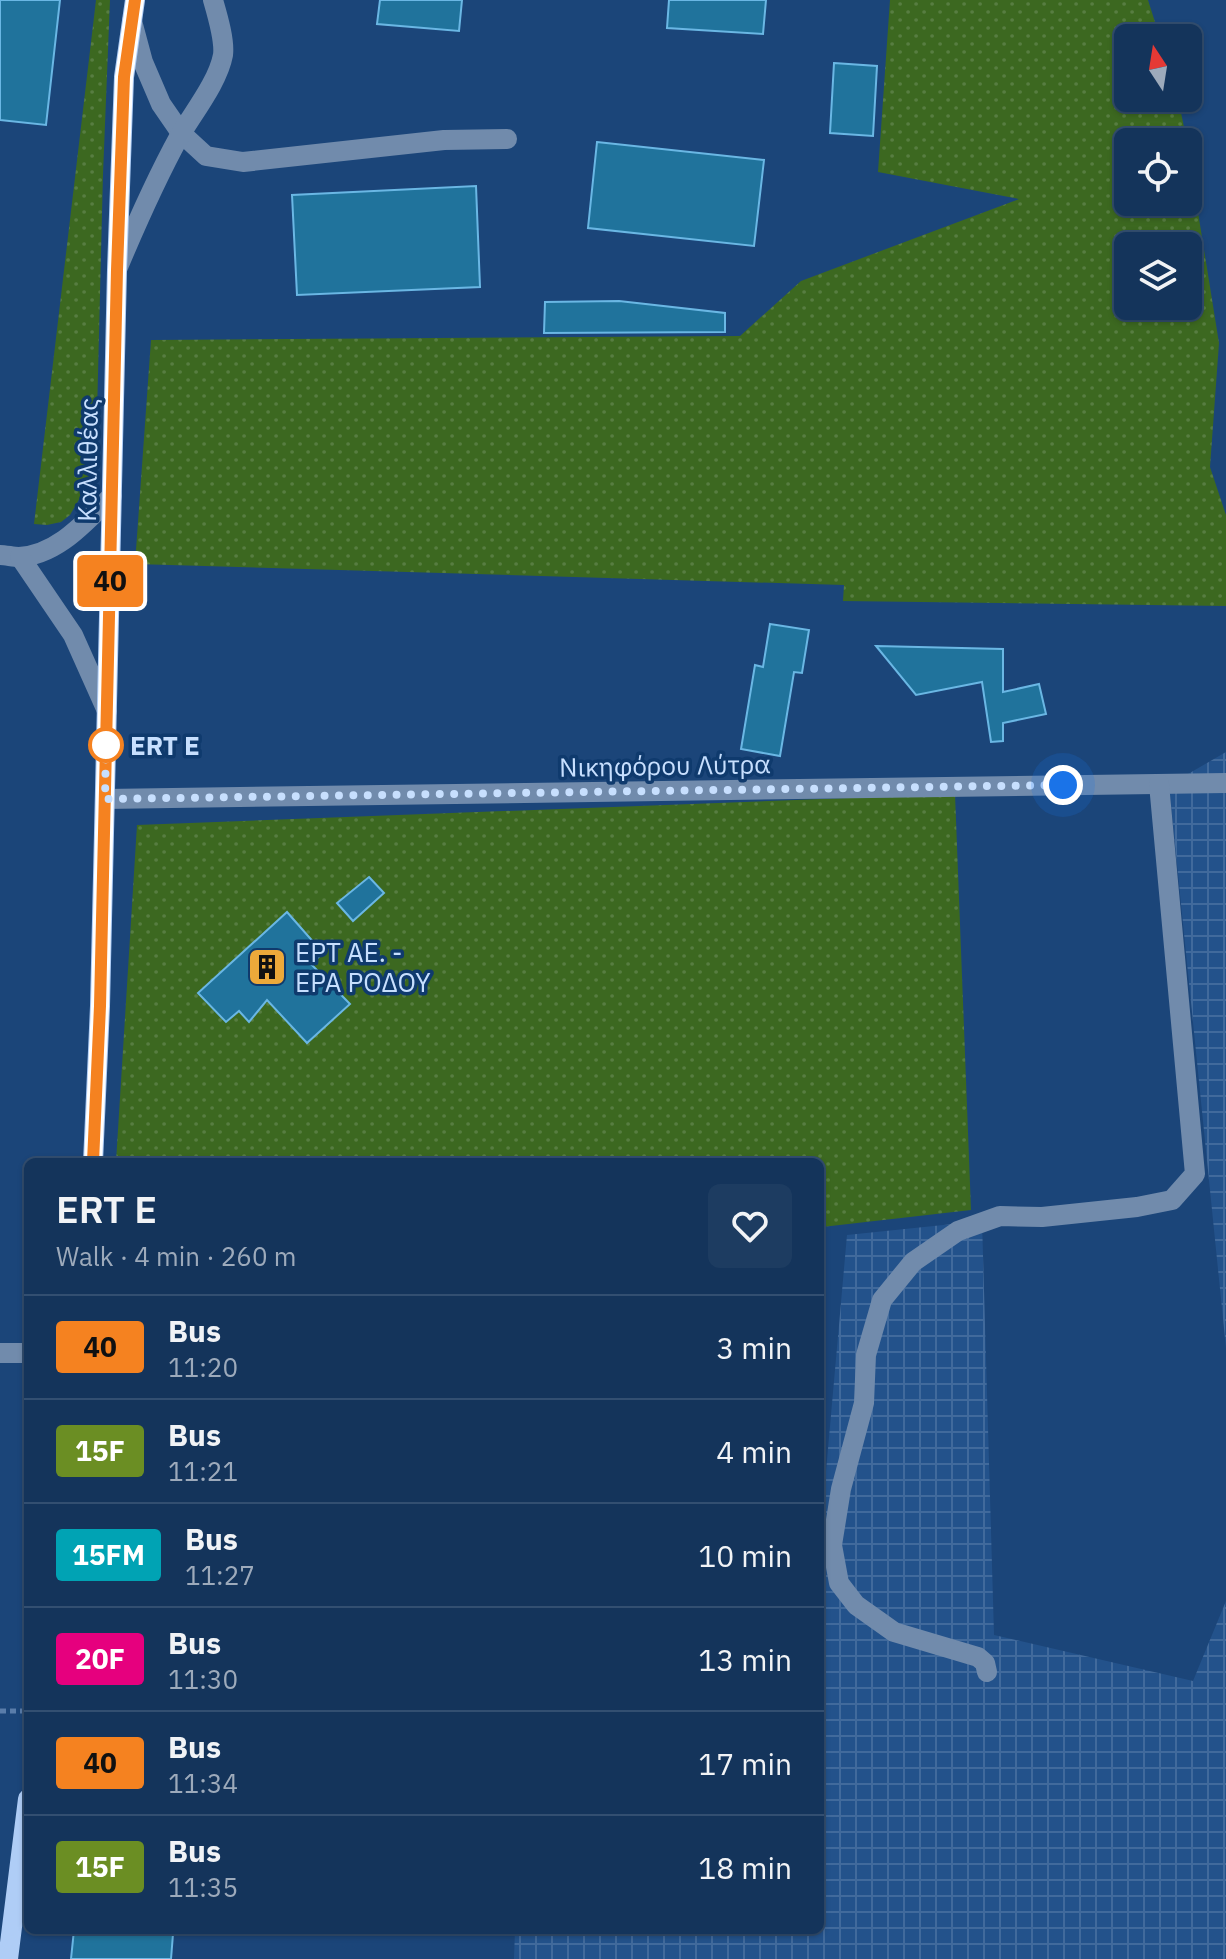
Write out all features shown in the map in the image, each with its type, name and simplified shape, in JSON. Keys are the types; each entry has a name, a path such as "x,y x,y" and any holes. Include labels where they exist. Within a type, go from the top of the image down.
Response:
{"main road":[{"name":"Καλλιθέας","path":"93,1158 100,1006 117,270 124,77 133,10"},
{"path":"8,1959 24,1831"}],"street":[{"path":"117,270 146,200 181,133 212,84 223,54 213,0"},
{"path":"133,10 143,62 161,104 181,133 206,156 243,162 444,140 507,139"},
{"path":"107,711 73,635 10,556 43,551 66,539 112,496"},
{"name":"Νικηφόρου Λύτρα","path":"105,799 1226,783"},
{"path":"987,1672 985,1663 978,1657 894,1632 856,1605 839,1583 832,1545 841,1489 864,1403 866,1355 882,1300 913,1262 958,1231 1000,1216 1042,1217 1137,1207 1172,1200 1195,1174 1159,784"},
{"path":"0,1353 24,1353"}],"path":[{"path":"0,1711 24,1711"}],"shaded area":[{"path":"1226,752 1226,1348 1169,785"},
{"path":"982,1221 994,1635 1193,1681 1226,1601 1226,1959 514,1959 515,1934 824,1934 824,1494 847,1235"}],"green space":[{"path":"96,0 110,0 96,454 91,479 70,515 61,522 34,524"},
{"path":"890,0 1148,0 1156,24 1114,24 1114,112 1181,112 1184,128 1114,128 1114,216 1199,216 1201,232 1114,232 1114,320 1202,320 1202,237 1219,343 1210,467 1226,515 1226,606 843,601 844,585 135,564 151,340 740,336 801,281 1019,199 878,172"},
{"path":"955,794 971,1210 824,1227 824,1158 116,1158 137,825"}],"building":[{"path":"0,0 60,0 46,125 0,120"},
{"path":"380,0 462,0 459,31 377,24"},
{"path":"669,0 766,0 763,34 667,28"},
{"path":"834,63 877,66 873,136 830,133"},
{"path":"597,142 764,160 754,246 588,228"},
{"path":"476,186 480,287 297,295 292,195"},
{"path":"619,301 725,313 725,332 544,333 545,302"},
{"path":"770,624 809,630 802,673 794,672 780,756 741,749 755,665 763,667"},
{"path":"876,646 1003,649 1003,692 1039,684 1046,714 1003,723 1003,741 991,742 982,682 916,695"},
{"path":"369,877 384,893 353,921 337,903"},
{"name":"ΕΡΤ ΑΕ. - ΕΡΑ ΡΟΔΟΥ","path":"287,912 323,953 311,964 350,1004 307,1043 267,1000 249,1022 239,1011 226,1022 198,993"},
{"path":"74,1934 173,1934 171,1959 71,1959"}],"bus line":[{"name":"40","path":"93,1158 100,1006 117,270 124,77 135,0"}],"place":[{"name":"ERT E","path":"106,745"},
{"name":"ΕΡΤ ΑΕ. - ΕΡΑ ΡΟΔΟΥ","path":"267,967"}],"route":[{"path":"106,745 105,799 1063,785"}]}
